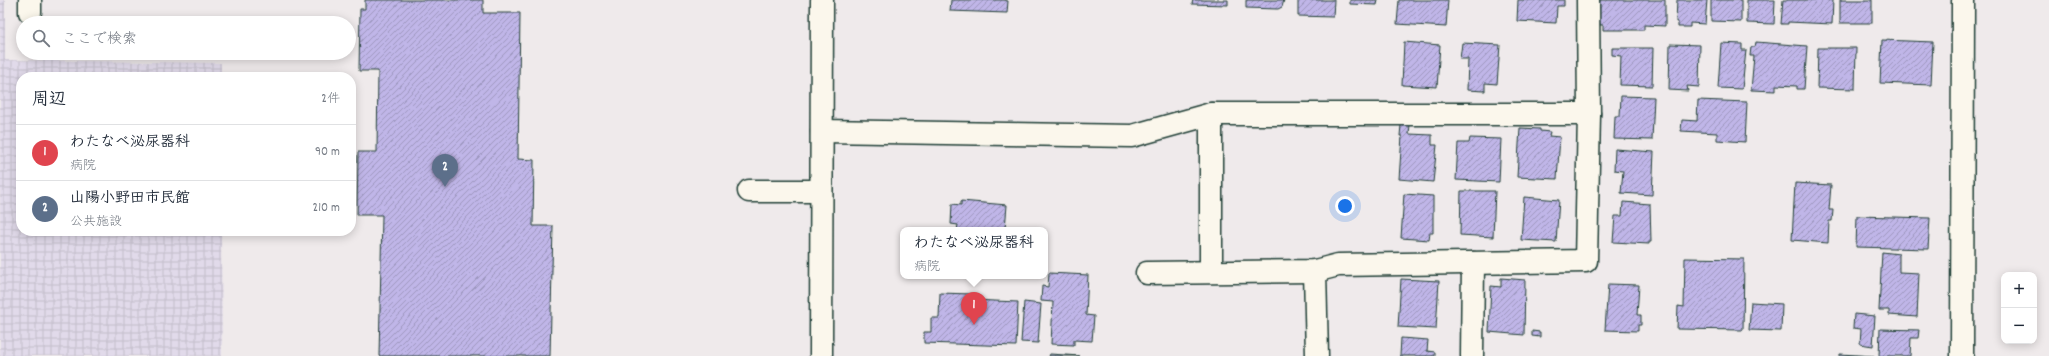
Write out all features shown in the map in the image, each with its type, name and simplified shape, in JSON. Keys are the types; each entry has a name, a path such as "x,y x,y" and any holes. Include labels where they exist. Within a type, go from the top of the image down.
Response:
{"street":[{"path":"821,356 822,0"},
{"path":"1147,272 1315,270 1338,265 1586,261 1589,114 1588,0"},
{"path":"1962,356 1963,0"},
{"path":"822,132 1132,136 1211,114 1589,114"},
{"path":"1211,114 1211,272"},
{"path":"749,191 821,191"},
{"path":"1472,356 1473,263"},
{"path":"1315,270 1317,356"}],"shaded area":[{"path":"0,0 5,0 5,60 221,63 221,72 16,72 16,236 221,236 222,356 0,356"}],"building":[{"path":"365,0 483,0 483,13 520,13 518,159 534,160 533,226 553,226 550,356 379,356 382,215 357,215 358,152 377,152 378,71 359,71 360,9 365,9"},
{"path":"951,0 1004,0 1008,1 1007,13 950,11"},
{"path":"1193,0 1228,0 1228,5 1192,4"},
{"path":"1246,0 1284,0 1282,7 1278,9 1246,8"},
{"path":"1298,0 1334,0 1333,17 1298,16"},
{"path":"1350,0 1378,0 1377,5 1350,4"},
{"path":"1399,0 1448,0 1446,27 1397,24"},
{"path":"1518,0 1564,0 1564,6 1557,6 1556,23 1517,21"},
{"path":"1598,0 1665,0 1665,26 1644,25 1644,30 1603,30 1603,25 1600,25"},
{"path":"1677,0 1707,0 1705,24 1690,23 1690,27 1678,27 1678,22 1676,22"},
{"path":"1711,0 1741,0 1741,22 1711,21"},
{"path":"1747,0 1775,0 1774,24 1747,23"},
{"path":"1783,0 1833,0 1832,24 1788,22 1788,24 1781,24"},
{"path":"1840,0 1872,0 1872,23 1840,23"},
{"path":"1882,40 1933,42 1931,85 1880,83"},
{"path":"1404,42 1440,45 1437,87 1402,85"},
{"path":"1756,42 1807,46 1804,89 1797,89 1797,86 1776,85 1776,91 1751,90 1754,56 1750,56 1751,47 1755,47"},
{"path":"1462,43 1500,45 1497,84 1485,83 1485,91 1467,90 1468,59 1460,59"},
{"path":"1721,43 1742,44 1742,50 1746,50 1742,89 1718,88"},
{"path":"1670,44 1700,45 1699,87 1687,86 1688,91 1669,90"},
{"path":"1612,48 1653,48 1652,86 1620,85 1621,56 1612,55"},
{"path":"1818,48 1856,48 1855,89 1817,88"},
{"path":"1621,96 1654,97 1652,140 1614,139 1615,116 1620,116"},
{"path":"1698,100 1747,102 1745,142 1717,140 1717,133 1681,131 1682,120 1697,121"},
{"path":"1401,125 1410,125 1409,134 1432,135 1432,145 1437,145 1433,182 1399,179 1402,136 1400,136"},
{"path":"1520,128 1540,129 1540,131 1550,132 1549,136 1560,137 1557,179 1517,177"},
{"path":"1470,138 1501,139 1499,182 1456,180 1458,143 1469,143"},
{"path":"1615,149 1654,152 1652,195 1621,193 1623,171 1614,170"},
{"path":"1795,183 1831,185 1829,210 1833,210 1832,221 1829,221 1828,243 1792,240"},
{"path":"1461,191 1495,191 1493,237 1460,235"},
{"path":"1404,194 1433,196 1433,233 1430,233 1429,240 1401,238"},
{"path":"1524,197 1559,200 1556,242 1521,240"},
{"path":"961,201 1007,205 1005,227 958,227 958,225 951,224 952,204 961,205"},
{"path":"1623,202 1650,204 1651,242 1649,242 1649,244 1613,242 1615,216 1622,216"},
{"path":"1857,216 1930,218 1928,249 1856,247"},
{"path":"1882,252 1899,254 1899,272 1919,273 1917,317 1889,315 1889,310 1879,310"},
{"path":"1685,258 1744,259 1743,330 1677,329 1678,306 1684,307"},
{"path":"1049,273 1088,275 1086,315 1094,316 1092,341 1074,340 1074,345 1051,344 1053,302 1041,301 1042,286 1048,287"},
{"path":"1501,278 1525,280 1524,335 1489,332 1491,286 1501,287"},
{"path":"1401,279 1439,281 1436,329 1398,327"},
{"path":"1608,284 1639,285 1637,315 1641,315 1641,325 1638,325 1638,331 1605,330"},
{"path":"940,293 971,294 971,300 1018,302 1016,346 924,343 924,332 931,332 931,318 939,318"},
{"path":"1024,302 1041,304 1038,343 1021,342"},
{"path":"1751,302 1782,304 1781,331 1749,330"},
{"path":"1854,314 1875,316 1873,346 1860,344 1861,329 1853,328"},
{"path":"1880,329 1919,330 1918,338 1911,338 1910,356 1879,356"},
{"path":"1532,331 1540,332 1540,337 1532,336"},
{"path":"1401,338 1428,340 1427,351 1435,352 1435,356 1400,356"},
{"path":"1050,354 1080,356 1049,356"},
{"path":"1840,354 1874,356 1840,356"}],"place":[{"name":"山陽小野田市民館","path":"445,187"},
{"name":"わたなべ泌尿器科","path":"974,325"}]}
